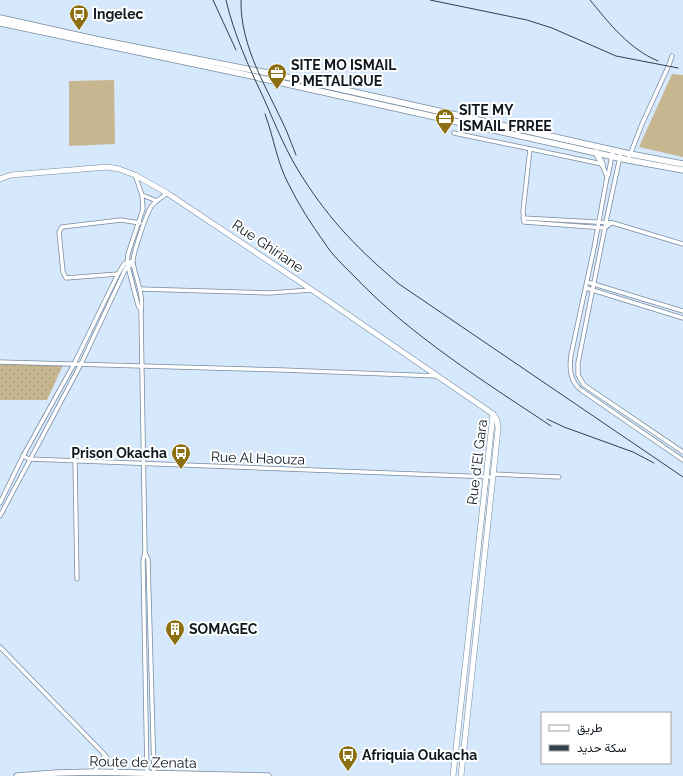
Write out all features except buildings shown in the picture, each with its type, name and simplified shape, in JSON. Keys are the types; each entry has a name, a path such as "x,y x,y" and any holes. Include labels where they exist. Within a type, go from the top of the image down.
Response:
{"main road":[{"path":"0,18 99,40 278,75 683,170"},
{"path":"0,23 224,70 596,152 612,153"},
{"path":"596,152 602,164"},
{"path":"629,157 683,164"},
{"name":"Route de Zenata","path":"17,776 94,772 144,775 268,776"}],"street":[{"path":"629,157 672,56"},
{"path":"454,133 602,164 608,177"},
{"path":"530,149 523,218 524,222 605,228 611,223"},
{"path":"612,153 591,264 571,355 570,370 574,382 581,390 683,460"},
{"path":"621,155 580,353 578,370 579,378 584,385 683,452"},
{"name":"Rue Ghiriane","path":"0,179 7,176 107,167 119,169 135,175 167,193 493,414"},
{"name":"Rue Ghiriane","path":"0,174 7,176"},
{"path":"135,175 142,195 143,208 140,223 128,254 128,264 138,305 142,312"},
{"path":"144,775 143,560 145,553 143,463 143,303 133,262 134,253 149,210 167,193"},
{"path":"142,195 157,201"},
{"path":"523,218 606,222 683,244"},
{"path":"118,274 66,278 62,272 59,232 62,226 122,220 140,223"},
{"path":"0,502 74,364 118,274 123,265 133,262"},
{"path":"0,516 80,364 128,264"},
{"path":"591,264 597,266"},
{"path":"587,282 683,311"},
{"path":"586,288 683,318"},
{"path":"140,289 269,293 312,290"},
{"path":"0,362 438,376"},
{"path":"570,370 578,370"},
{"name":"Rue d'El Gara","path":"461,776 490,476 493,414"},
{"name":"Rue Al Haouza","path":"24,456 29,459 244,468 559,477"},
{"path":"75,461 77,579"},
{"name":"Rue d'El Gara","path":"453,776 490,476"},
{"path":"145,553 148,559 154,774"},
{"path":"0,647 105,755 118,773"},
{"path":"464,682 471,682"},
{"path":"94,772 105,755"}],"shaded area":[{"path":"672,74 683,75 683,157 639,147"},
{"path":"114,80 115,144 69,146 69,81"},
{"path":"0,363 64,363 47,400 0,400"}],"railway":[{"path":"213,0 236,50"},
{"path":"226,0 242,51 297,169 324,208 359,248 399,284 683,477"},
{"path":"241,0 242,18 250,52 296,155"},
{"path":"430,0 527,20 552,28 616,56 678,68"},
{"path":"590,0 620,35 638,50 658,61"},
{"path":"265,114 285,177 310,221 327,247 338,260 376,298 423,338 473,374 551,426"},
{"path":"547,419 564,427 633,452 654,463"}],"place":[{"name":"Ingelec","path":"79,31"},
{"name":"SITE MO ISMAIL P METALIQUE","path":"277,90"},
{"name":"SITE MY ISMAIL FRREE","path":"445,135"},
{"name":"Prison Okacha","path":"181,470"},
{"name":"SOMAGEC","path":"175,646"},
{"name":"Afriquia Oukacha","path":"348,772"}]}
